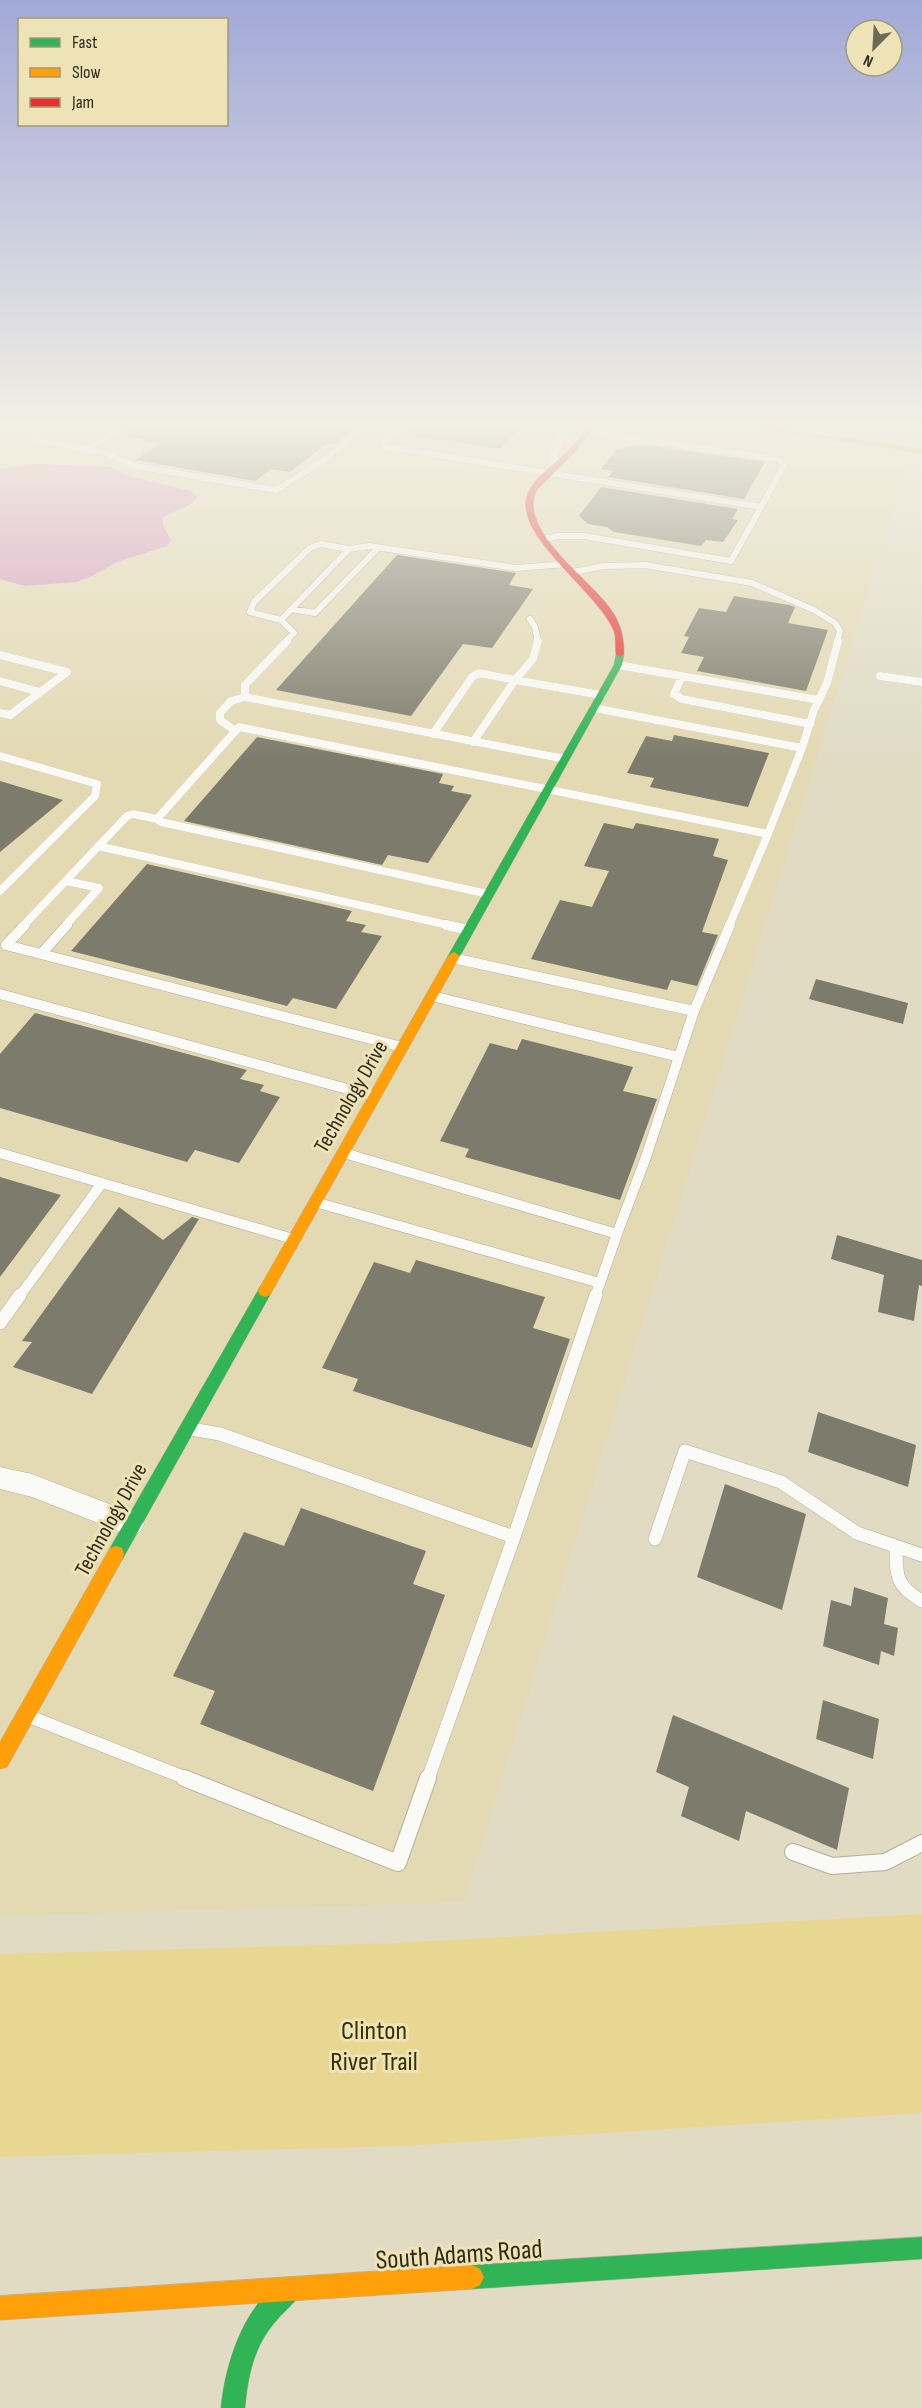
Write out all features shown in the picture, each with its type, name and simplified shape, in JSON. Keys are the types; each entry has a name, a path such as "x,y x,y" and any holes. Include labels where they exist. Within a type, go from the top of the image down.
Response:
{"street":[{"name":"Technology Drive","path":"0,1760 131,1524 618,665 623,644 620,630 543,536"},
{"path":"0,1478 32,1486 131,1524"},
{"name":"South Adams Road","path":"0,2308 922,2248"},
{"path":"233,2408 241,2364 251,2336 268,2309 291,2289"}],"lane":[{"path":"545,539 556,536"},
{"path":"586,536 731,561 744,536"},
{"path":"24,1715 398,1863 514,1537 617,1234 646,1157 694,1011 802,748 835,657 840,630 835,623 814,610 752,583 700,573 623,564 570,568 516,568 369,546 349,549 320,544 310,548 254,602 250,612 281,620 294,633 244,685 245,697"},
{"path":"291,609 315,613 378,548"},
{"path":"281,620 349,549"},
{"path":"473,742 515,680 525,672 539,647 539,630 530,619"},
{"path":"0,655 67,672 10,715 0,712"},
{"path":"618,665 819,700"},
{"path":"433,734 472,677 479,673 601,694"},
{"path":"682,676 674,694 682,699 810,724"},
{"path":"880,676 922,682"},
{"path":"0,681 40,692"},
{"path":"234,730 220,720 220,713 231,701 245,697 565,759"},
{"path":"594,708 802,748"},
{"path":"157,819 239,727 768,834"},
{"path":"0,756 97,784 94,796 0,891"},
{"path":"3,948 127,816 133,814 488,894"},
{"path":"98,846 468,930"},
{"path":"41,954 99,888 66,880"},
{"path":"3,948 41,954 402,1047"},
{"path":"452,958 694,1011"},
{"path":"0,994 374,1096"},
{"path":"430,996 679,1057"},
{"path":"342,1152 617,1234"},
{"path":"0,1153 293,1239"},
{"path":"0,1323 102,1183"},
{"path":"314,1202 600,1283"},
{"path":"186,1429 220,1434 514,1537"},
{"path":"655,1539 685,1451 781,1482 857,1533 922,1556"},
{"path":"896,1548 896,1578 907,1592 922,1601"},
{"path":"793,1852 832,1866 885,1862 922,1843"}],"shaded area":[{"path":"0,536 885,536 464,1902 0,1916"},
{"path":"0,536 169,536 171,540 167,546 117,562 76,582 25,586 0,579"}],"green space":[{"name":"Clinton River Trail","path":"922,1914 922,2113 403,2146 0,2157 0,1954 396,1943"}],"building":[{"path":"641,536 727,536 723,542 706,540 701,546"},
{"path":"397,555 516,573 509,585 533,589 492,648 463,644 411,716 276,690"},
{"path":"734,596 795,607 788,623 828,630 806,691 697,671 704,657 681,653 689,637 684,636 699,608 726,612"},
{"path":"674,735 769,753 748,807 650,787 654,778 627,773 646,736 672,741"},
{"path":"257,737 443,774 439,783 454,786 451,791 472,795 428,863 388,855 382,865 184,821"},
{"path":"0,781 63,800 0,852"},
{"path":"604,823 633,829 636,823 719,839 713,856 728,860 702,932 718,935 697,986 671,980 667,990 531,959 560,900 592,907 609,871 584,866"},
{"path":"147,864 352,911 346,921 366,925 361,932 382,936 336,1009 293,998 287,1006 71,951"},
{"path":"816,979 908,1003 903,1024 809,999"},
{"path":"35,1013 247,1070 240,1079 264,1085 260,1091 280,1097 239,1163 195,1150 187,1162 0,1108 0,1054"},
{"path":"522,1039 633,1067 623,1091 657,1099 620,1200 465,1157 469,1149 440,1141 490,1043 517,1050"},
{"path":"0,1177 61,1195 0,1277"},
{"path":"119,1207 163,1240 192,1217 199,1219 92,1394 13,1367 32,1342 22,1341"},
{"path":"837,1235 922,1260 922,1286 919,1285 914,1321 878,1312 884,1275 831,1259"},
{"path":"416,1260 545,1297 533,1328 570,1339 532,1448 353,1391 358,1379 322,1368 374,1262 410,1273"},
{"path":"818,1412 916,1445 908,1487 808,1452"},
{"path":"725,1484 806,1514 782,1610 697,1577"},
{"path":"301,1508 426,1551 413,1584 445,1595 373,1791 200,1724 215,1691 173,1676 244,1532 284,1546"},
{"path":"854,1587 888,1598 884,1624 898,1628 894,1656 881,1651 879,1665 823,1646 831,1600 851,1606"},
{"path":"823,1700 879,1719 873,1759 816,1739"},
{"path":"673,1715 849,1788 837,1850 746,1811 739,1841 681,1816 689,1787 656,1772"}],"traffic: fast":[{"path":"454,956 618,665 620,654"},
{"path":"116,1554 265,1291"},
{"path":"472,2277 922,2248"},
{"path":"233,2408 237,2373 248,2342 266,2314 291,2289"}],"traffic: slow":[{"path":"265,1291 454,956"},
{"path":"0,1760 116,1554"},
{"path":"0,2308 472,2277"}],"traffic: jam":[{"path":"542,536 609,613 619,634 620,654"}]}
